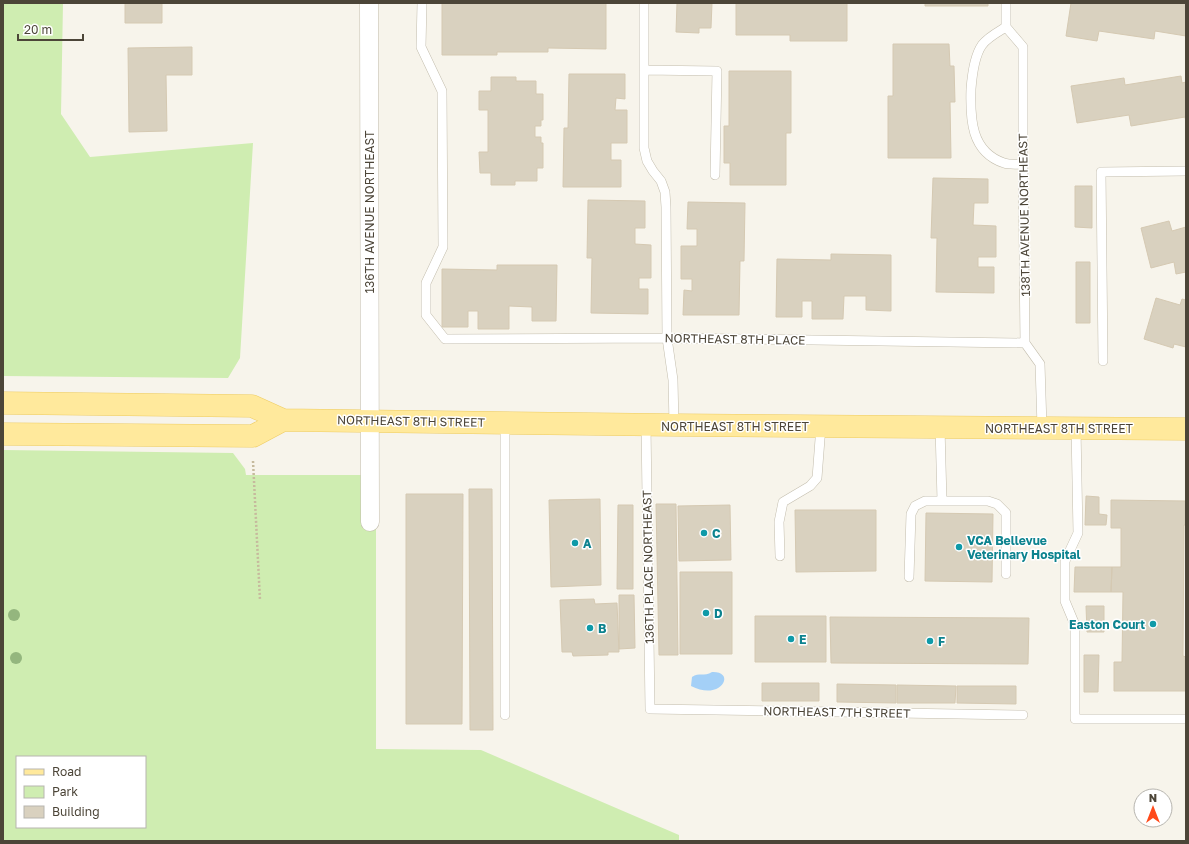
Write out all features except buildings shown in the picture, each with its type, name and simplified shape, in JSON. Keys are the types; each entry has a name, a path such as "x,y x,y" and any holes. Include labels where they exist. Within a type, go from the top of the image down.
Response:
{"main road":[{"name":"NORTHEAST 8TH STREET","path":"3,403 252,406 283,420 646,425 1186,429"},
{"name":"NORTHEAST 8TH STREET","path":"3,434 253,436 283,420"}],"street":[{"name":"136TH AVENUE NORTHEAST","path":"369,3 370,522"}],"lane":[{"name":"NORTHEAST 8TH PLACE","path":"422,3 421,47 442,91 442,247 426,283 426,315 445,339 667,338 1025,343"},
{"path":"644,3 644,148 647,161 652,171 661,181 666,207 667,338 673,380 674,425"},
{"path":"1006,3 1006,27 994,34 982,45 976,59 971,79 971,123 977,140 987,154 1005,164 1023,164"},
{"name":"138TH AVENUE NORTHEAST","path":"1006,27 1023,47 1025,343"},
{"path":"644,70 716,71 715,175"},
{"path":"1103,361 1101,172 1186,171"},
{"path":"1025,343 1040,364 1042,427"},
{"path":"505,422 505,715"},
{"name":"136TH PLACE NORTHEAST","path":"646,425 650,709"},
{"path":"780,556 779,522 782,502 810,486 817,478 821,426"},
{"path":"940,427 942,501"},
{"path":"1076,428 1078,533 1065,561 1065,601 1075,625 1075,719 1186,719"},
{"path":"909,577 911,514 915,506 925,501 988,501 997,504 1006,513 1006,574"},
{"name":"NORTHEAST 7TH STREET","path":"650,709 1023,715"}],"path":[{"path":"253,461 260,600"}],"green space":[{"path":"3,3 63,3 61,114 90,157 253,143 240,358 228,378 3,376"},
{"path":"3,450 233,453 245,469 246,475 376,475 376,749 481,750 679,835 679,841 3,841"}],"water":[{"path":"712,672 720,673 723,676 724,680 722,685 710,690 702,690 691,686 692,677"}],"place":[{"name":"C","path":"704,533"},
{"name":"A","path":"575,543"},
{"name":"VCA Bellevue Veterinary Hospital","path":"959,547"},
{"name":"D","path":"706,613"},
{"name":"Easton Court","path":"1153,624"},
{"name":"B","path":"590,628"},
{"name":"E","path":"791,639"},
{"name":"F","path":"930,641"}]}
